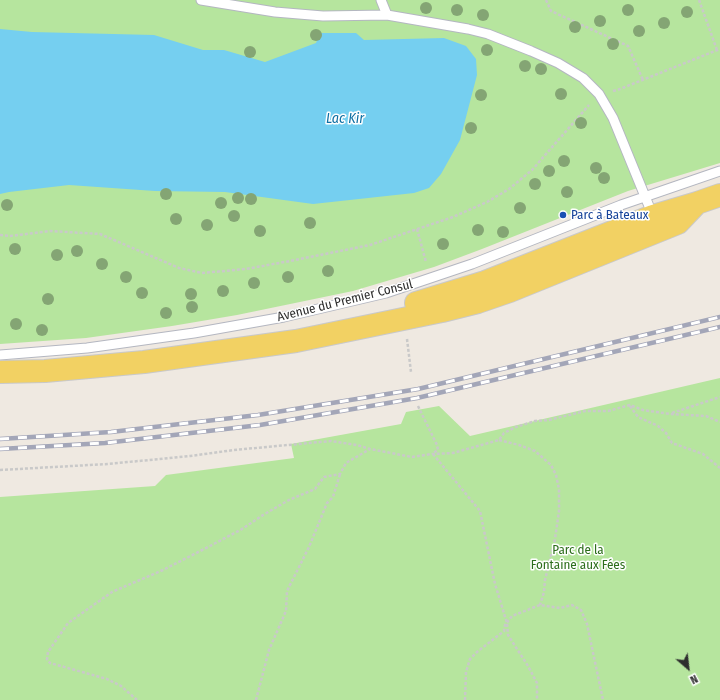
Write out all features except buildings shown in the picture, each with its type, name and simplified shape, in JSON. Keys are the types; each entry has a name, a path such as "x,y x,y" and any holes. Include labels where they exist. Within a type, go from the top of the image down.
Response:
{"main road":[{"name":"Avenue du Premier Consul","path":"220,350 294,330 403,306 445,295 485,282 649,206 697,203 720,195"},
{"name":"Avenue du Premier Consul","path":"0,372 45,371 144,362 220,350 296,341 442,312 478,302 538,280 678,223 697,203"},
{"name":"Avenue du Premier Consul","path":"538,280 546,270 559,263 635,232 644,226 649,206"}],"lane":[{"path":"201,0 274,12 323,16 387,15 468,29 510,42 531,51 583,78 599,94 613,118 649,206"},
{"path":"381,0 387,15"},
{"name":"Avenue du Premier Consul","path":"0,355 87,348 181,335 243,325 386,293 472,264 620,205 649,206 720,171"}],"path":[{"path":"546,0 551,11 628,46 643,80"},
{"path":"0,235 10,236 50,231 100,234 179,268 202,273 246,269 370,245 453,217 487,202 509,190 532,170 599,94 620,89 719,49 698,0"},
{"path":"417,229 426,262"},
{"path":"407,337 411,372"},
{"path":"670,414 720,397"},
{"path":"630,405 638,418 658,426 666,433 672,443 703,454 720,468"},
{"path":"499,440 504,433 516,427 535,421 550,420 585,411 608,410 630,405 643,410 670,414 706,416 720,422"},
{"path":"418,406 437,446 438,450 432,454"},
{"path":"0,470 108,464 331,441 412,457 453,453 499,440 519,445 535,451 551,465 556,475 558,489 559,511 555,539 540,605"},
{"path":"256,700 269,650 286,611 288,592 327,503 333,497 340,474 346,463 370,449"},
{"path":"432,454 480,511 495,584 507,623 508,635 537,683 537,700"},
{"path":"137,700 121,686 107,679 50,663 47,659 48,652 68,623 112,592 170,566 242,529 289,500 315,489 324,477 340,474"},
{"path":"465,700 466,672 470,660 477,652 504,631 512,616 540,605 560,608 572,605 581,610 587,624 603,700"}],"green space":[{"path":"0,0 720,0 720,163 628,191 434,267 353,291 237,315 172,326 86,338 0,344"},
{"name":"Parc de la Fontaine aux Fées","path":"720,378 720,700 0,700 0,497 155,486 166,475 294,458 291,444 401,424 406,412 439,406 470,436"}],"water":[{"name":"Lac Kir","path":"0,29 32,32 154,35 203,50 224,50 265,62 316,43 320,33 356,33 364,40 444,38 466,46 476,59 477,75 460,140 441,174 429,188 414,193 313,204 225,192 155,191 69,185 0,194"}],"railway":[{"path":"0,439 111,432 258,415 418,389 720,317"},
{"path":"0,449 105,443 260,425 417,398 720,327"}],"place":[{"name":"Parc à Bateaux","path":"563,215"}]}
